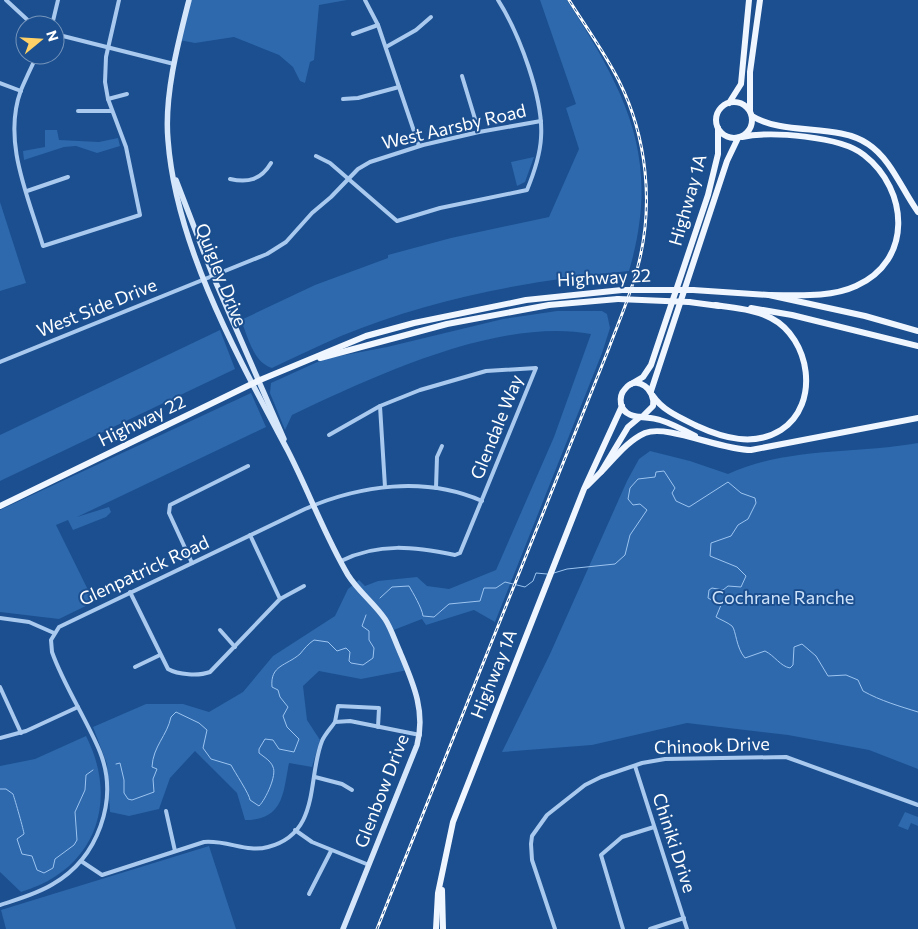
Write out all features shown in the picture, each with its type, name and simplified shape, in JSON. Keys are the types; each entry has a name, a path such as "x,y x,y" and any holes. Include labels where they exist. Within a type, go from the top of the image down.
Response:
{"main road":[{"path":"749,0 741,84 728,104 717,115 718,128 727,137 763,133 830,141 847,145 864,154 880,171 893,193 898,212 899,231 896,248 888,261 874,275 856,286 831,293 769,296"},
{"path":"740,137 750,128 750,72 760,0"},
{"path":"728,104 740,104 751,114 773,125 850,136 868,143 892,171 918,212"},
{"name":"Highway 1A","path":"631,384 643,377 651,365 716,167 718,128"},
{"name":"Highway 1A","path":"652,394 726,161 740,137"},
{"name":"Highway 22","path":"0,506 260,380 346,344 414,323 526,300 622,290 693,290 769,296 865,316 918,331"},
{"name":"Highway 22","path":"297,364 447,324 548,305 618,299 689,302 766,310 918,346"},
{"path":"713,445 668,423 629,414 622,406 621,396 631,384 642,384 664,408 709,432 735,439 762,437 781,430 793,418 803,400 807,382 798,344 786,329 770,318 749,310 715,305"},
{"path":"641,416 653,406 652,394"},
{"name":"Highway 1A","path":"436,929 438,893 453,822 584,489 622,406"},
{"name":"Highway 1A","path":"584,489 601,472 623,434 641,416"},
{"path":"601,472 628,444 653,431 674,432 734,450 751,450 918,418"},
{"name":"Highway 1A","path":"442,873 443,929"}],"street":[{"path":"6,0 22,15"},
{"path":"54,15 58,0"},
{"path":"33,65 21,91 16,115 15,144 43,246 140,215 126,147 112,112 105,82 108,48 119,0"},
{"name":"Quigley Drive","path":"188,0 175,64 168,110 167,138 180,212 205,279 252,384"},
{"path":"365,0 378,25 419,146"},
{"path":"316,156 330,163 397,221 440,208 528,190 539,156 541,122 532,83 514,29 498,0"},
{"path":"386,47 416,30 431,17"},
{"path":"354,34 378,25"},
{"path":"65,37 175,64"},
{"path":"462,76 479,132"},
{"path":"0,83 21,91"},
{"path":"343,99 358,98 399,87"},
{"path":"108,99 127,94"},
{"path":"78,111 112,112"},
{"name":"West Aarsby Road","path":"205,279 267,254 286,242 312,213 331,198 358,169 370,162 419,146 479,132 541,122"},
{"path":"230,179 252,180 266,172 271,163"},
{"name":"Quigley Drive","path":"173,174 213,276 260,380"},
{"path":"27,191 68,177"},
{"name":"West Side Drive","path":"0,362 205,279"},
{"name":"Glendale Way","path":"341,561 363,552 393,547 418,548 457,554 462,550 536,368 486,371 420,390 380,406"},
{"name":"Glenbow Drive","path":"260,380 288,452"},
{"name":"Glenbow Drive","path":"252,384 288,452 349,577 384,618 416,689 420,716 420,735 343,929"},
{"path":"329,435 380,406 385,487"},
{"path":"436,488 437,460 442,446"},
{"path":"192,563 170,515 170,506 248,466"},
{"name":"Glenpatrick Road","path":"54,633 62,625 250,535 314,505 352,492 385,487 436,488 482,501"},
{"path":"250,535 280,599"},
{"path":"130,592 166,666 172,672 203,674 215,669 280,599 304,586"},
{"path":"0,618 29,622 54,633 51,640 52,652 102,758 107,789 100,827 81,861 52,885 0,905"},
{"path":"220,630 235,647"},
{"path":"135,667 160,655"},
{"path":"0,687 22,733"},
{"path":"81,861 102,875 204,842 219,840 249,849 268,847 284,840 304,819 310,804 323,740 335,722 338,706 379,708 378,727"},
{"path":"0,738 22,733 78,707"},
{"path":"335,722 350,721 420,735"},
{"name":"Chinook Drive","path":"555,929 531,854 530,844 534,832 543,818 588,783 635,766 670,758 789,757 918,805"},
{"name":"Chiniki Drive","path":"635,766 687,929"},
{"path":"315,777 342,784 352,790"},
{"path":"166,811 175,852"},
{"path":"623,929 601,855 622,837 654,827"},
{"path":"295,830 312,842 369,865"},
{"path":"309,894 331,850"},
{"path":"650,929 684,918"}],"green space":[{"path":"189,0 347,0 319,5 314,60 310,62 305,83 300,81 293,67 279,55 234,37 195,43 179,40"},
{"path":"540,0 567,0 606,66 621,97 632,128 639,160 642,194 638,231 629,271 519,286 447,301 411,311 341,336 272,368 266,365 252,348 241,320 315,285 388,258 388,255 451,238 549,217 579,149 566,108 576,104"},
{"path":"45,130 57,130 59,140 99,142 118,138 120,146 97,153 76,146 64,147 24,160 23,151 45,147"},
{"path":"534,157 525,182 517,186 511,162"},
{"path":"0,202 26,283 0,291"},
{"path":"557,311 602,311 607,314 610,328 602,353 495,622 474,610 426,625 422,619 391,631 408,670 361,679 319,671 303,686 307,720 320,740 312,767 289,763 283,794 274,810 267,815 258,819 245,820 237,793 195,751 170,778 159,809 129,816 110,812 107,764 93,727 146,704 183,704 209,712 243,692 273,656 335,616 348,589 359,580 365,586 378,581 417,577 427,586 449,589 496,570 554,437 591,334 555,331 517,334 478,342 438,354 399,368 292,415 285,430 270,393 271,383 324,359 387,347 503,319"},
{"path":"220,330 235,369 0,481 0,435"},
{"path":"251,393 266,427 77,517 109,507 111,512 106,517 73,530 68,520 56,525 94,602 59,619 0,612 0,510"},
{"name":"Cochrane Ranche","path":"918,443 918,769 869,750 788,735 687,723 592,745 502,752 550,654 627,481 639,459 650,451 690,461 728,474 750,465 797,455"},
{"path":"86,736 96,761 100,786 100,809 94,831 83,851 67,868 46,882 21,892 0,872 0,766 35,759"},
{"path":"905,812 918,817 918,826 911,823 908,830 898,826"},
{"path":"209,846 236,929 6,929 1,910"}],"waterway":[{"path":"554,573 567,569 615,564 625,555 630,535 647,510 640,504 633,505 628,499 630,488 638,479 655,477 656,472 664,471 675,488 672,493 676,501 689,507 728,482 741,493 755,498 756,503 748,519 738,525 731,536 711,543 710,556 737,567 746,576 741,587 728,586 723,590 712,588 709,590 708,598 721,605 716,617 732,626 745,658 765,651 790,668 793,665 794,647 802,644 816,656 828,676 846,675 858,680 863,691 870,695 918,712"},
{"path":"380,598 392,587 409,586 423,616 434,617 449,604 480,601 484,588 496,588 505,582 525,587 533,581 536,573 547,574"},
{"path":"116,764 120,763 124,780 124,793 128,799 132,800 154,792 153,779 157,769 152,767 153,760 171,717 176,712 199,723 207,730 203,748 211,759 231,765 250,800 259,806 270,787 274,771 271,763 259,753 259,749 265,739 273,740 279,749 294,752 299,739 287,727 283,716 288,707 280,697 278,690 272,687 272,680 276,670 295,658 314,640 328,642 337,651 346,648 350,652 349,661 363,665 373,658 374,648 369,640 369,631 362,626 366,615"},
{"path":"0,789 6,789 13,794 24,834 17,839 22,854 32,856 37,870 44,873 53,868 55,859 74,845 77,840 75,812 85,790 86,775 93,770"}],"railway":[{"path":"377,929 625,307 643,243 646,219 645,172 642,148 636,125 629,103 614,71 569,0"}]}
